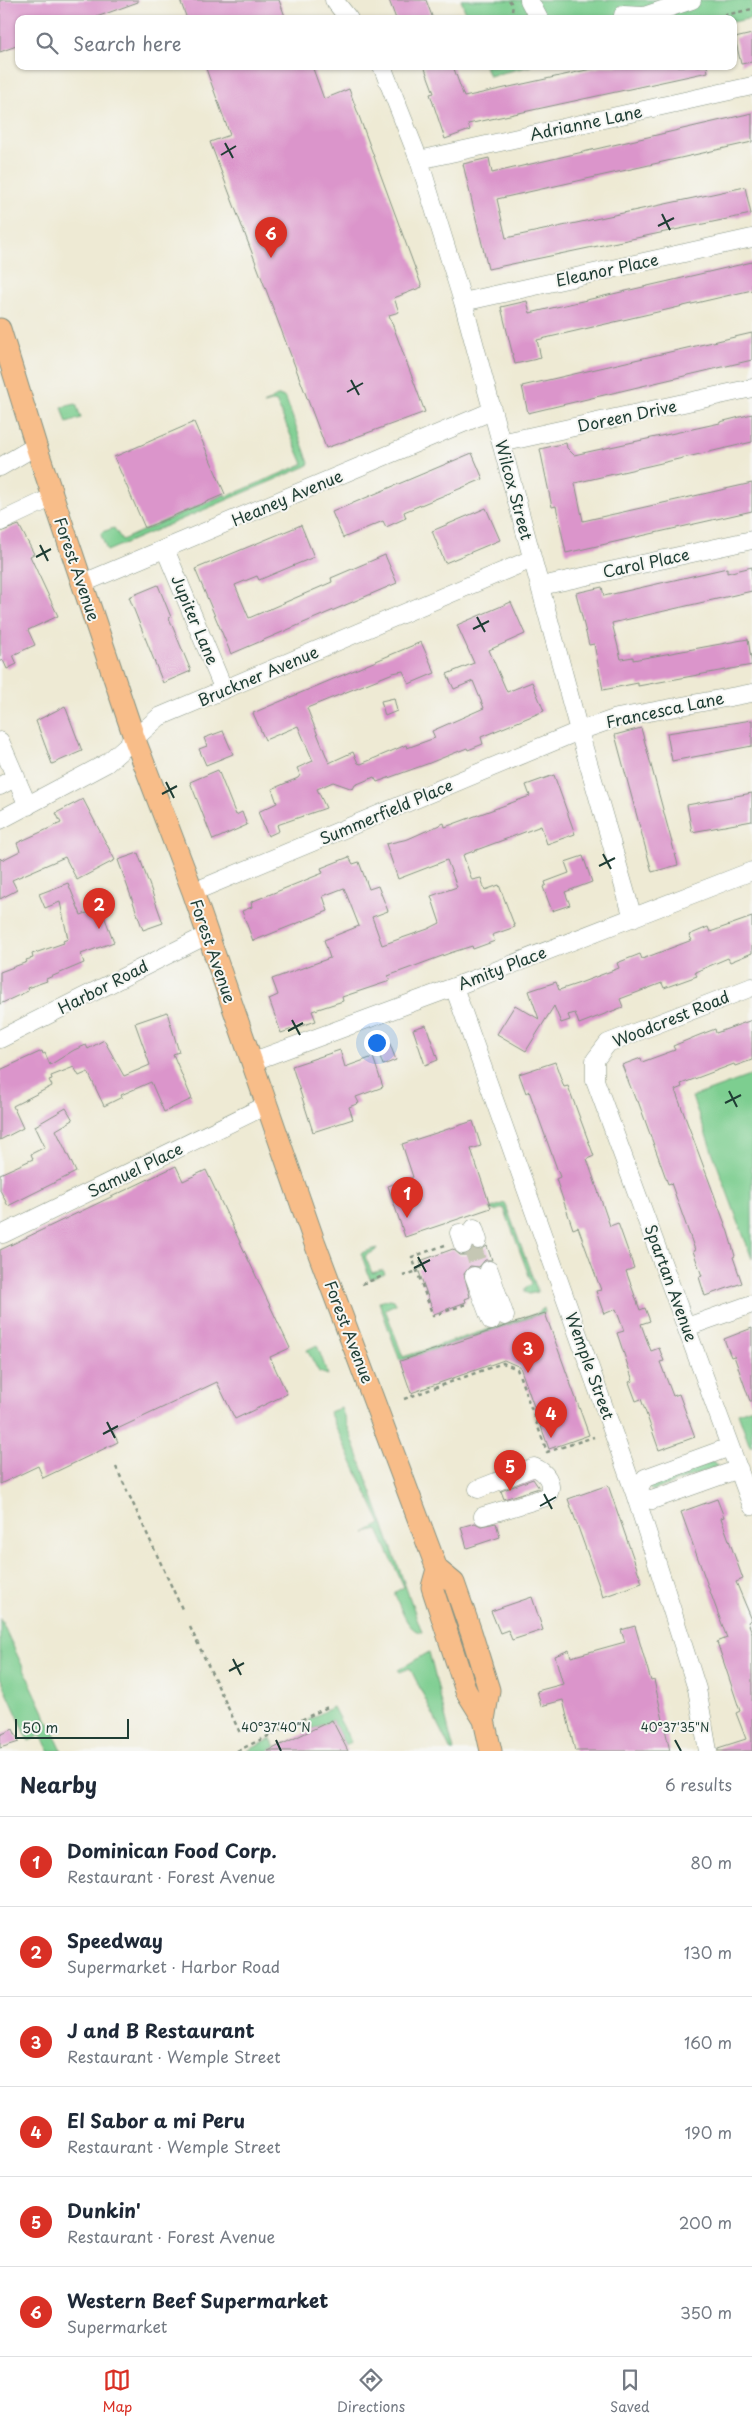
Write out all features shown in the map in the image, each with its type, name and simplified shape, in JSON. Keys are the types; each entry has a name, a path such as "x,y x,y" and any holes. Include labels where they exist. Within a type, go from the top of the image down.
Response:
{"main road":[{"name":"Forest Avenue","path":"0,329 81,584 135,740 193,892 314,1241 437,1569 432,1587 466,1691 484,1720 491,1751"}],"street":[{"path":"334,0 346,15"},
{"path":"647,15 692,0"},
{"path":"520,2 535,15"},
{"path":"622,11 640,15"},
{"name":"Wilcox Street","path":"384,70 419,160 463,302 579,731 633,918"},
{"name":"Adrianne Lane","path":"419,160 752,86"},
{"name":"Eleanor Place","path":"463,302 752,238"},
{"name":"Doreen Drive","path":"501,443 752,388"},
{"name":"Heaney Avenue","path":"81,584 492,411"},
{"path":"0,467 36,446"},
{"path":"0,522 53,497"},
{"name":"Carol Place","path":"540,586 752,540"},
{"name":"Jupiter Lane","path":"165,549 224,690"},
{"name":"Bruckner Avenue","path":"0,820 107,763 159,717 532,559"},
{"name":"Francesca Lane","path":"579,731 617,718 752,693"},
{"name":"Summerfield Place","path":"193,892 579,731"},
{"path":"0,741 28,806"},
{"path":"0,786 16,777"},
{"name":"Amity Place","path":"251,1062 454,987 752,871"},
{"name":"Harbor Road","path":"0,1039 207,935"},
{"name":"Wemple Street","path":"454,987 635,1494 696,1689 708,1751"},
{"name":"Woodcrest Road","path":"596,1060 608,1043 752,987"},
{"name":"Spartan Avenue","path":"596,1060 595,1080 752,1506"},
{"name":"Samuel Place","path":"3,1234 267,1105"},
{"path":"482,1273 498,1319"},
{"path":"687,1327 752,1304"},
{"path":"730,1447 645,1478 635,1494 652,1500 739,1469"},
{"path":"478,1489 534,1467 542,1470 550,1484 548,1495 543,1498 483,1516"}],"path":[{"path":"509,0 520,2"},
{"path":"726,15 752,9"},
{"path":"445,1245 412,1257 433,1316 470,1303"},
{"path":"403,1276 416,1271"},
{"path":"362,1284 384,1276"},
{"path":"404,1399 503,1363 517,1369 547,1452 594,1437"},
{"path":"116,1467 183,1611"},
{"path":"190,1627 240,1735"},
{"path":"238,1751 330,1706"}],"green space":[{"path":"461,0 752,0 752,18 737,21 737,15 467,15"},
{"path":"487,70 514,70 489,76"},
{"path":"277,396 282,396 286,399 309,463 307,466 107,551 101,535 102,532 114,528 122,540 225,494 226,497 303,464 276,401 264,404"},
{"path":"76,404 81,418 67,423 62,407"},
{"path":"752,1075 752,1259 692,1097"},
{"path":"505,1203 538,1292 529,1294 525,1292 525,1288 532,1284 504,1208 494,1211 489,1209"},
{"path":"377,1248 365,1256 372,1273 383,1270 385,1274 370,1279 361,1253"},
{"path":"390,1299 394,1300 396,1304 385,1309 403,1357 536,1314 544,1308 545,1313 400,1361 379,1302"},
{"path":"317,1345 328,1375 319,1372 307,1350"},
{"path":"341,1408 422,1632 417,1631 409,1624 402,1612 395,1592 404,1587 378,1530 365,1533 381,1524 329,1412"},
{"path":"752,1408 752,1446 750,1446 738,1413"},
{"path":"711,1462 716,1463 718,1466 652,1491 649,1488 650,1485"},
{"path":"0,1618 62,1751 49,1751 41,1735 29,1741 0,1677"},
{"path":"429,1652 454,1751 451,1751 410,1668 400,1672 398,1670"},
{"path":"333,1707 351,1742 345,1745 332,1720 313,1729 308,1720"},
{"path":"271,1739 276,1747 268,1751 247,1751"}],"building":[{"path":"0,0 138,0 138,2 102,15 15,15 15,46 0,52"},
{"path":"180,0 279,0 285,15 186,15"},
{"path":"389,0 426,0 432,15 395,15"},
{"path":"752,34 752,62 741,64 737,38"},
{"path":"206,70 313,70 324,99 349,89 422,287 394,298 399,312 389,315 425,412 326,448 210,142 230,135"},
{"path":"425,70 454,70 464,97 587,70 708,70 708,72 468,124 470,130 445,139 430,94 434,93"},
{"path":"752,113 752,142 497,199 506,238 745,187 751,214 488,269 463,164 489,158 492,173"},
{"path":"752,262 752,290 537,340 541,358 515,364 501,307 527,301 530,313"},
{"path":"752,333 752,360 528,413 522,386"},
{"path":"752,414 752,442 575,483 583,521 752,483 752,511 566,553 556,506 552,507 540,449 566,443 567,448 574,455 720,423"},
{"path":"194,422 225,494 145,528 114,457"},
{"path":"472,453 483,479 404,512 406,518 386,527 383,521 343,538 332,512"},
{"path":"486,508 500,540 445,563 432,531"},
{"path":"19,525 34,554 30,556 58,616 28,630 35,645 13,655 17,664 7,669 3,660 0,662 0,532"},
{"path":"301,525 314,557 259,580 257,576 235,585 249,618 332,582 331,578 385,555 397,583 231,654 195,569"},
{"path":"752,567 752,591 612,623 621,659 633,657 633,660 748,639 752,665 638,686 638,683 603,690 594,644 589,645 576,593 602,587 604,596 727,568 727,573"},
{"path":"158,585 171,617 169,618 191,671 163,683 129,597"},
{"path":"511,602 525,634 489,650 507,692 532,682 544,711 481,737 483,744 468,750 467,748 377,782 374,777 355,785 353,789 333,782 317,789 326,808 277,825 279,831 268,836 258,812 277,803 272,789 298,778 300,775 297,768 313,761 298,726 265,740 253,713 421,642 435,673 409,684 403,671 393,673 307,708 329,763 353,752 358,763 361,764 406,745 407,748 435,738 432,731 484,708 473,681 454,689 447,674 474,663 457,625"},
{"path":"394,698 397,711 385,716 381,701"},
{"path":"65,706 82,751 52,764 36,721"},
{"path":"752,720 752,746 672,761 667,733"},
{"path":"641,728 678,865 652,872 615,735"},
{"path":"223,731 233,754 206,765 199,749 207,746 204,738"},
{"path":"218,770 236,815 242,812 247,825 213,840 190,782"},
{"path":"554,775 575,834 547,844 541,826 463,855 472,880 481,878 485,890 499,885 515,927 492,935 495,941 473,949 472,946 450,953 388,976 390,981 342,997 343,1001 312,1011 316,1021 281,1033 269,999 278,995 272,979 330,958 324,940 359,926 344,888 323,896 328,911 253,941 242,911 252,907 251,902 323,873 321,868 349,857 353,864 359,862 369,889 378,886 388,911 372,917 382,945 428,929 440,923 431,896 457,887 447,860 398,879 386,844 408,839 444,823 445,827 530,796 526,785"},
{"path":"752,793 752,821 692,832 687,805"},
{"path":"83,799 115,860 77,880 65,857 12,880 17,890 0,899 0,858 2,860 20,851 17,843 61,823 56,813"},
{"path":"138,853 163,923 143,930 118,860"},
{"path":"583,856 592,882 565,892 570,905 552,911 543,887 546,885 545,882 569,873 565,862"},
{"path":"68,883 81,915 101,908 114,942 81,954 84,963 46,979 47,981 27,988 28,991 0,1004 0,972 27,962 26,960 33,958 32,954 64,943 63,941 68,939 60,902 45,908 39,894"},
{"path":"752,917 752,953 730,962 728,958 695,972 697,976 664,988 662,983 620,999 623,1007 579,1024 575,1013 568,1015 570,1020 561,1023 554,1006 526,1051 497,1034 515,1005 539,1019 529,991 556,982 559,990 619,968 617,963 640,954 642,959 692,940 689,935 708,927 710,932"},
{"path":"167,1012 179,1052 173,1054 192,1099 164,1112 151,1082 121,1095 122,1097 104,1106 88,1072 79,1076 74,1067 51,1076 52,1079 49,1080 52,1086 13,1106 23,1128 0,1140 0,1070 42,1051 43,1054 45,1053 50,1065 74,1050 86,1045 88,1049 104,1040 124,1076 150,1065 135,1023"},
{"path":"752,1020 752,1060 735,1066 734,1064 681,1084 682,1087 675,1090 728,1232 735,1256 733,1257 742,1283 705,1296 699,1277 702,1276 693,1251 695,1250 671,1183 668,1184 638,1101 636,1101 622,1065 641,1058 642,1062 675,1050 673,1046 715,1029 716,1033"},
{"path":"426,1025 438,1060 425,1065 413,1029"},
{"path":"386,1034 396,1060 383,1065 374,1039"},
{"path":"340,1050 345,1067 373,1057 383,1087 356,1097 359,1103 349,1107 353,1119 313,1132 292,1066"},
{"path":"555,1062 564,1087 568,1086 594,1156 587,1159 610,1226 618,1223 634,1268 626,1271 640,1310 645,1308 650,1321 641,1324 646,1338 651,1351 659,1348 664,1361 660,1362 673,1396 679,1394 695,1437 659,1450 641,1399 636,1401 629,1382 633,1381 617,1333 624,1331 616,1309 604,1314 596,1291 601,1290 578,1227 573,1229 556,1179 560,1177 529,1091 526,1093 519,1074"},
{"path":"66,1108 73,1120 56,1130 76,1172 8,1206 0,1190 0,1174 33,1159 31,1154 45,1147 35,1126"},
{"path":"473,1121 481,1146 471,1149 491,1208 405,1237 388,1186 413,1177 402,1144"},
{"path":"176,1166 183,1181 206,1170 290,1348 270,1357 287,1394 235,1419 217,1382 113,1431 118,1442 43,1478 38,1466 0,1484 0,1250"},
{"path":"487,1246 492,1260 485,1260 479,1267 470,1266 464,1274 470,1297 465,1299 466,1302 434,1314 418,1269 422,1268 420,1261 453,1249 460,1255 466,1255 473,1249 481,1250"},
{"path":"545,1313 589,1435 549,1449 520,1367 504,1360 411,1393 400,1361"},
{"path":"752,1328 752,1401 750,1401 734,1356 731,1357 724,1339"},
{"path":"533,1479 539,1488 504,1499 501,1491"},
{"path":"608,1485 642,1583 603,1597 568,1499"},
{"path":"717,1499 724,1517 721,1518 743,1579 736,1582 752,1620 748,1622 752,1633 752,1751 718,1751 718,1748 746,1739 736,1713 740,1711 717,1642 727,1638 681,1512"},
{"path":"475,1523 481,1526 496,1523 500,1537 467,1548 461,1527"},
{"path":"532,1597 543,1630 512,1640 508,1630 500,1633 491,1611"},
{"path":"635,1626 651,1681 654,1680 670,1751 575,1751 563,1700 541,1706 537,1691 563,1684 555,1656 569,1650 571,1657 625,1642 621,1630"},
{"path":"332,1720 348,1751 268,1751 291,1740"},
{"path":"13,1729 19,1742 0,1748 0,1735"}],"tunnel":[{"path":"471,1243 481,1273"}],"place":[{"name":"Western Beef Supermarket","path":"271,258"},
{"name":"Speedway","path":"99,929"},
{"name":"Dominican Food Corp.","path":"407,1218"},
{"name":"J and B Restaurant","path":"528,1373"},
{"name":"El Sabor a mi Peru","path":"551,1438"},
{"name":"Dunkin'","path":"510,1491"}]}
